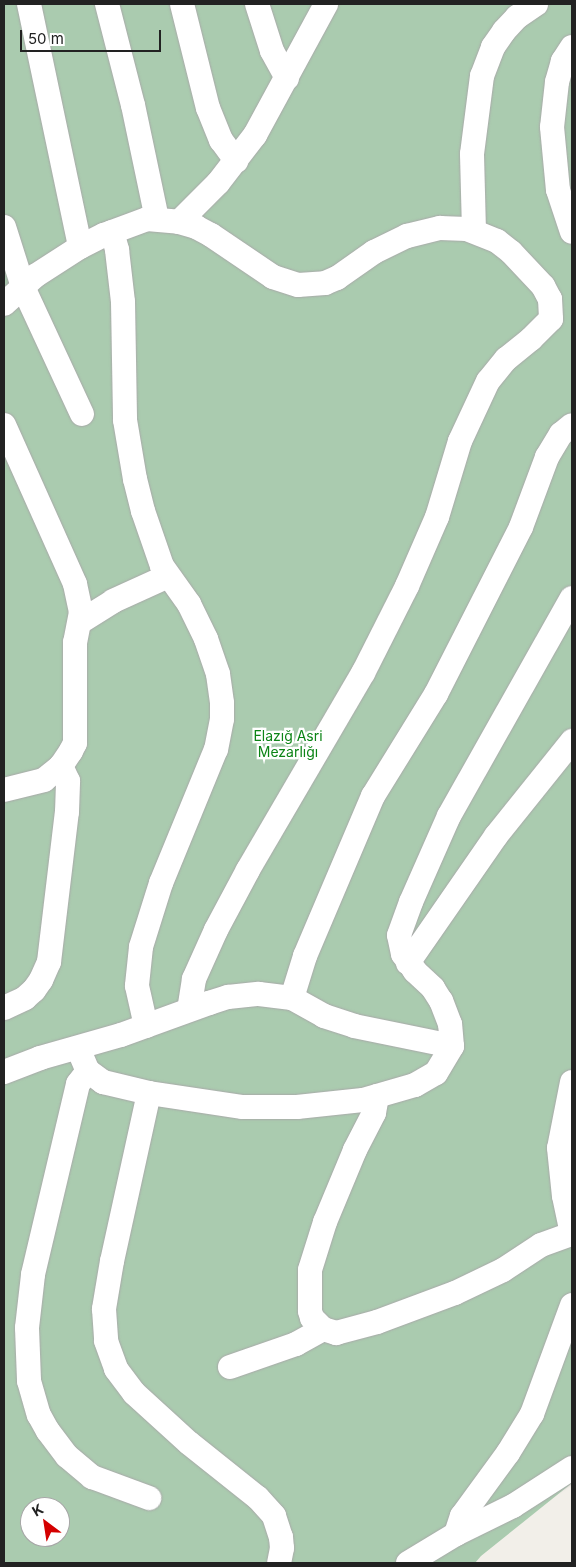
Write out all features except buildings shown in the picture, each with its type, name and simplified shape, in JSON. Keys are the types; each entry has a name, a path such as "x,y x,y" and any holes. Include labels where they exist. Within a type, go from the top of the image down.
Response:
{"lane":[{"path":"30,4 80,247"},
{"path":"108,4 134,105 168,221"},
{"path":"182,4 208,108 221,140 236,161"},
{"path":"256,4 272,51 287,78"},
{"path":"168,221 218,183 255,135 326,4"},
{"path":"474,231 472,154 482,76 493,47 504,31 517,17 536,4"},
{"path":"572,47 562,60 557,82 552,128 558,190 572,232"},
{"path":"4,304 35,276 80,247 112,232 147,219 168,221 211,235 273,277 285,282 305,285 325,283 338,278 374,252 407,236 440,228 474,231 498,241 524,264 547,292 552,309 551,319 531,339 506,359 488,381 460,441 437,517 407,586 363,672 253,862 216,930 194,979 189,1010"},
{"path":"4,227 23,287 82,414"},
{"path":"112,232 117,250 123,302 123,393 129,446 143,511 157,555 168,576 189,604 206,639 221,688 222,719 216,749 164,874 140,947 136,986 146,1026"},
{"path":"292,998 305,956 373,796 414,732 456,655 521,527 547,457 570,420"},
{"path":"4,425 75,584 79,598 80,622 75,642 75,743 61,766 44,780 4,790"},
{"path":"80,622 113,601 168,576"},
{"path":"78,1048 88,1071 103,1082 150,1094 252,1107 297,1107 363,1100 415,1085 430,1078 443,1065 452,1046 450,1024 441,1001 433,988 408,963 403,954 400,935 411,902 449,816 572,598"},
{"path":"408,963 496,836 572,741"},
{"path":"4,1008 24,998 34,990 49,962 67,812 68,782 61,766"},
{"path":"4,1072 40,1058 78,1048 189,1010 228,998 249,995 269,994 292,998 339,1021 452,1046"},
{"path":"88,1071 78,1084 33,1275 27,1328 29,1381 40,1415 48,1431 68,1456 92,1477 149,1498"},
{"path":"377,1096 374,1113 355,1150 329,1213 310,1270 310,1311 312,1318 323,1329 336,1333 376,1322 456,1293 503,1270 541,1245 572,1234 564,1196 559,1148 572,1082"},
{"path":"150,1094 112,1261 104,1309 106,1341 116,1369 134,1393 189,1443 258,1498 274,1516 281,1537 282,1548 279,1563"},
{"path":"456,1534 462,1516 508,1453 532,1414 541,1395 572,1305"},
{"path":"230,1367 296,1344 323,1329"},
{"path":"408,1563 456,1534 513,1506 572,1468"}],"green space":[{"name":"Elazığ Asri Mezarlığı","path":"4,4 572,4 572,1483 481,1556 475,1563 4,1563"}]}
